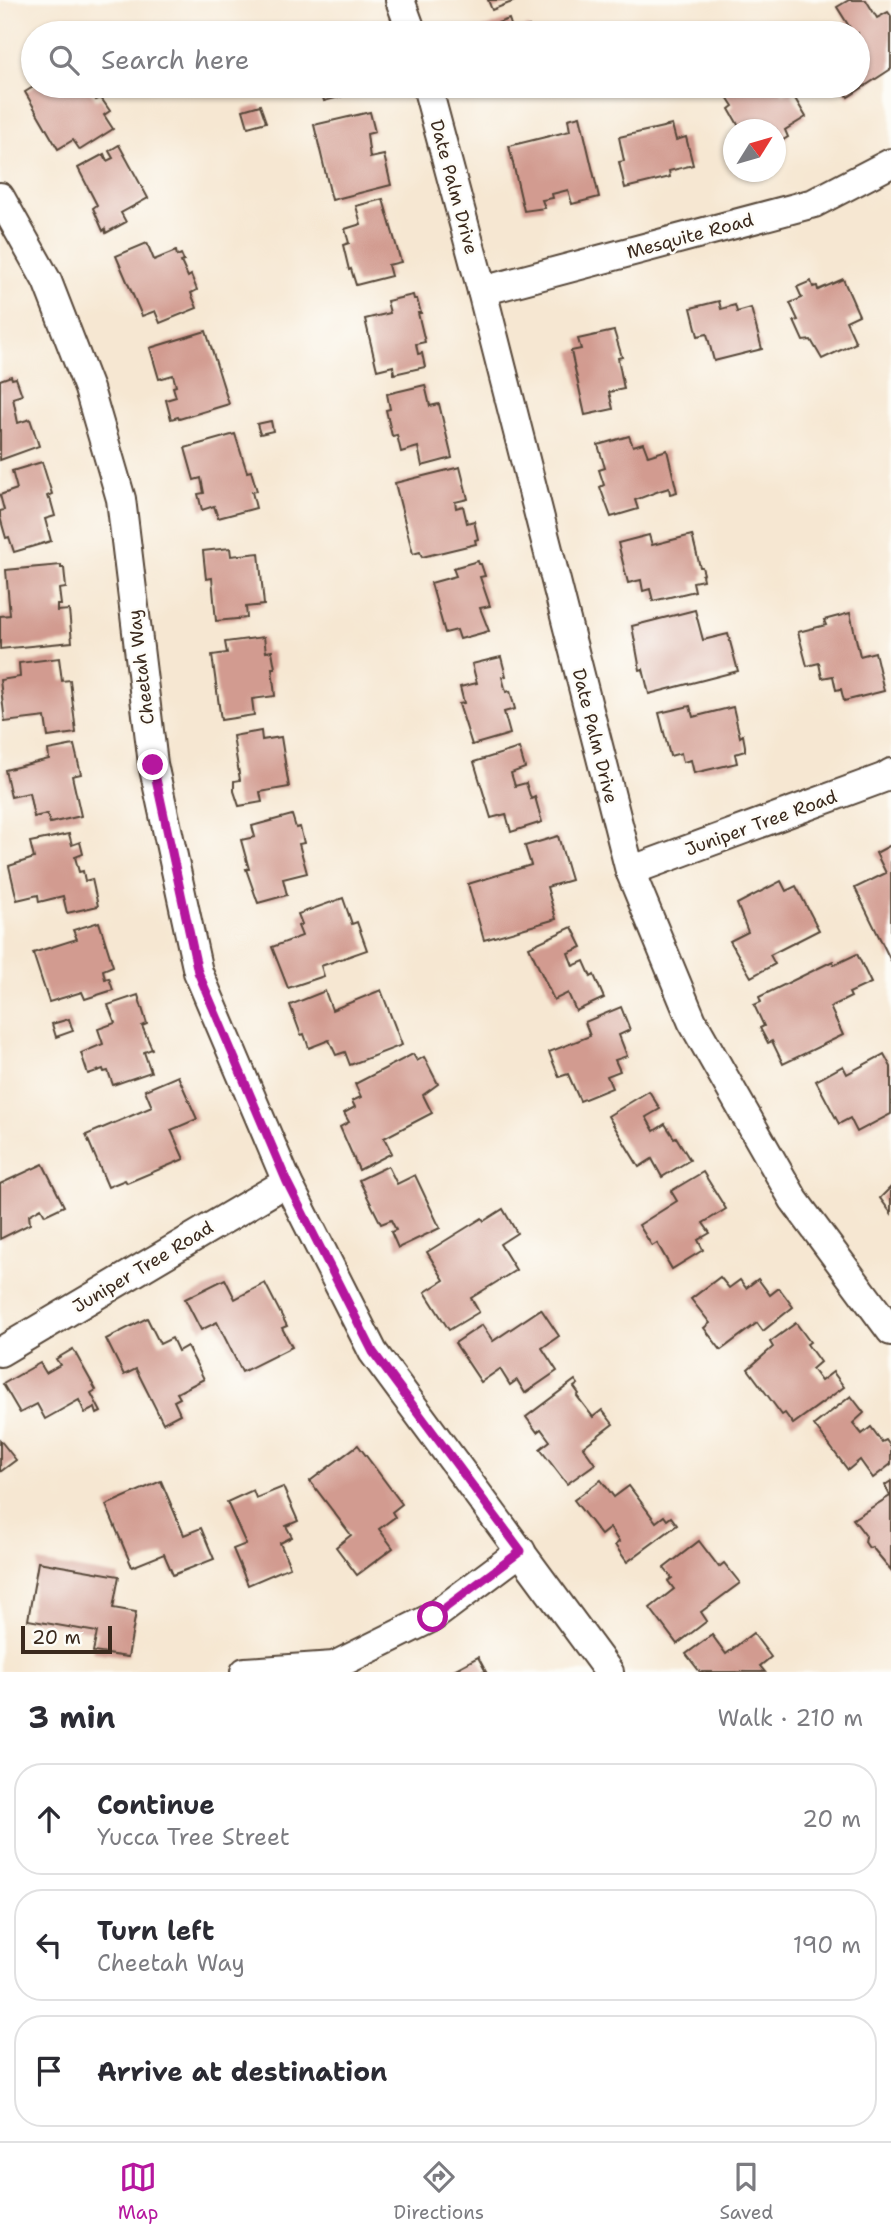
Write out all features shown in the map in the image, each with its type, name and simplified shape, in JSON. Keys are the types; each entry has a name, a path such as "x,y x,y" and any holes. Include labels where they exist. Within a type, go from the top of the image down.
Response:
{"street":[{"path":"400,0 408,21"},
{"name":"Date Palm Drive","path":"430,98 482,291 629,872 692,1021 794,1200 891,1331"},
{"name":"Mesquite Road","path":"482,291 814,203 891,163"},
{"name":"Cheetah Way","path":"0,197 47,281 89,389 121,499 153,765 198,972 287,1182 373,1352 609,1672"},
{"name":"Juniper Tree Road","path":"629,872 891,773"},
{"name":"Juniper Tree Road","path":"0,1352 287,1182"},
{"path":"245,1672 334,1666 433,1617 521,1551"}],"building":[{"path":"488,0 517,0 492,10"},
{"path":"849,0 866,0 877,18 888,12 891,16 891,69 870,83 870,21 846,21 837,7"},
{"path":"28,98 101,98 110,111 104,115 113,129 80,150 73,140 58,149"},
{"path":"728,98 795,98 806,117 786,129 786,119 735,119 729,109 733,106"},
{"path":"260,105 266,122 248,127 243,110"},
{"path":"370,112 375,132 367,134 370,158 384,155 391,185 332,200 314,125"},
{"path":"580,116 599,197 572,204 568,190 542,200 545,208 524,211 509,146 570,131 568,119"},
{"path":"672,125 676,140 686,137 693,165 669,171 670,177 625,188 619,162 624,161 619,137"},
{"path":"119,145 148,198 121,213 126,222 106,233 93,208 97,205 78,168 104,154 107,161 113,158 109,151"},
{"path":"383,199 401,262 388,265 391,276 356,285 343,245 349,243 345,229 361,224 356,206"},
{"path":"147,243 154,260 176,251 177,256 181,254 184,261 181,262 188,277 191,275 197,290 191,293 197,308 160,323 155,311 142,316 116,256"},
{"path":"843,279 859,315 846,321 856,343 822,359 811,340 803,341 790,303 802,298 797,287 811,281 813,287 817,286 818,290"},
{"path":"413,295 421,313 418,313 425,342 416,344 418,354 422,353 425,367 394,374 393,366 377,370 365,319 390,313 387,301"},
{"path":"719,301 721,309 735,305 737,312 751,308 762,349 714,361 707,334 698,336 691,308"},
{"path":"206,331 229,404 171,419 166,400 176,397 173,375 159,379 150,348"},
{"path":"614,331 622,357 618,358 624,389 609,392 613,409 585,415 571,351 581,349 578,339"},
{"path":"11,376 12,379 16,378 22,395 13,398 18,423 30,419 39,446 0,460 0,380"},
{"path":"425,385 430,406 439,404 452,458 422,466 418,447 401,452 397,435 392,436 386,410 390,409 387,394"},
{"path":"271,421 273,431 260,434 257,424"},
{"path":"235,434 247,472 251,471 257,491 252,492 256,508 218,518 214,506 202,510 198,494 204,493 201,478 194,480 185,448"},
{"path":"629,436 633,446 643,443 648,456 667,450 677,492 670,494 669,488 635,500 638,509 611,517 600,487 604,485 599,470 605,468 598,445"},
{"path":"42,462 52,494 47,496 55,516 45,519 51,541 14,552 9,537 6,538 0,517 0,511 4,510 0,495 17,489 12,471"},
{"path":"460,467 468,499 455,502 456,508 463,506 467,523 474,521 478,539 475,540 476,544 422,557 420,552 413,554 395,483"},
{"path":"649,535 652,545 692,535 704,574 703,580 693,582 695,591 653,601 650,589 643,591 641,580 628,583 618,543"},
{"path":"230,548 231,556 259,553 264,605 246,607 247,618 216,621 212,578 206,579 203,551"},
{"path":"478,561 485,576 480,577 490,606 480,608 489,631 460,639 457,630 445,633 431,583 456,576 453,568"},
{"path":"61,565 61,568 64,568 66,588 59,589 61,605 57,605 57,611 69,610 72,642 0,649 0,616 10,615 6,570"},
{"path":"695,610 703,640 728,634 738,671 649,694 643,669 640,670 632,626"},
{"path":"850,613 860,656 875,652 884,691 844,701 841,689 836,690 833,676 822,678 819,663 807,666 798,632 826,625 824,620"},
{"path":"264,637 266,652 272,651 275,696 252,699 254,715 221,720 212,655 227,653 225,642"},
{"path":"501,657 506,676 502,677 506,692 510,691 515,709 504,712 510,734 472,745 459,704 464,703 460,687 477,683 472,664"},
{"path":"59,658 62,681 70,680 76,733 48,737 45,717 5,722 0,680 20,677 19,663"},
{"path":"690,706 693,717 733,707 740,737 743,735 745,746 745,751 735,754 737,763 694,773 691,760 683,762 681,753 670,756 659,713"},
{"path":"261,731 262,740 281,737 289,787 260,792 262,802 239,806 234,791 234,781 240,780 233,736"},
{"path":"74,745 81,774 72,776 81,816 50,823 47,814 34,817 29,793 11,797 5,770 49,759 48,750"},
{"path":"519,748 525,768 511,773 515,786 526,783 531,799 535,797 542,822 511,832 506,814 491,818 474,762"},
{"path":"292,815 296,828 300,827 304,843 299,844 307,873 283,879 287,895 258,903 246,869 249,869 241,840 255,837 252,826"},
{"path":"69,834 72,845 80,842 83,854 75,857 79,872 83,871 85,881 92,879 98,906 67,913 63,896 39,902 38,895 17,900 9,866 34,858 30,842"},
{"path":"558,836 571,880 547,887 556,919 484,940 468,884 531,865 525,846"},
{"path":"891,845 891,961 855,888 886,873 876,853"},
{"path":"781,881 786,891 796,886 819,930 770,955 775,964 751,977 730,941 748,932 737,904"},
{"path":"343,898 352,924 357,922 367,950 321,966 324,976 288,988 272,947 302,936 298,926 302,924 298,914"},
{"path":"99,922 113,966 103,970 105,979 109,978 113,990 85,999 82,992 49,1002 33,953 77,939 73,930"},
{"path":"572,927 582,947 568,953 573,966 584,961 591,977 594,975 604,998 576,1011 568,993 554,1000 529,947"},
{"path":"857,954 871,983 849,993 851,997 830,1007 843,1035 783,1064 772,1041 768,1043 760,1028 764,1026 754,1005 761,1002 759,997 833,961 834,965"},
{"path":"381,990 402,1045 350,1065 345,1052 336,1055 329,1040 309,1048 290,1005 325,991 332,1010"},
{"path":"138,995 147,1024 142,1026 152,1049 144,1052 151,1072 113,1085 108,1071 104,1072 103,1069 88,1074 81,1053 103,1044 98,1029 115,1023 108,1005"},
{"path":"621,1007 630,1030 619,1035 627,1056 615,1060 620,1071 607,1076 612,1088 580,1101 568,1074 559,1077 549,1052 590,1036 585,1022"},
{"path":"69,1019 73,1031 56,1037 52,1024"},
{"path":"413,1054 417,1061 424,1057 438,1084 423,1095 432,1113 384,1138 392,1153 359,1170 340,1127 349,1122 344,1113 355,1107 352,1101 361,1097 355,1084"},
{"path":"884,1054 891,1067 891,1114 857,1132 850,1118 839,1124 816,1081 843,1066 847,1074"},
{"path":"178,1076 197,1119 171,1130 184,1159 127,1183 125,1180 108,1187 86,1135 152,1107 145,1090"},
{"path":"649,1091 660,1109 646,1117 654,1131 665,1124 690,1160 662,1177 652,1159 639,1167 608,1116"},
{"path":"43,1164 64,1206 45,1215 41,1208 29,1215 30,1224 0,1239 0,1184"},
{"path":"388,1166 397,1184 415,1175 440,1228 398,1248 391,1232 396,1230 391,1220 381,1224 359,1180"},
{"path":"703,1172 726,1209 703,1223 710,1233 698,1240 703,1250 672,1269 657,1243 652,1246 639,1225 677,1201 671,1191"},
{"path":"891,1187 891,1213 880,1198"},
{"path":"503,1209 517,1233 500,1244 516,1270 471,1298 479,1312 449,1330 425,1292 444,1280 427,1252 482,1218 484,1221"},
{"path":"720,1277 729,1288 740,1280 746,1288 758,1279 770,1295 779,1288 793,1307 763,1331 757,1323 721,1350 704,1328 710,1323 691,1299"},
{"path":"225,1279 235,1299 265,1283 287,1326 282,1328 292,1347 242,1372 217,1322 201,1330 185,1299"},
{"path":"541,1309 559,1336 542,1348 557,1371 525,1393 517,1380 510,1385 500,1369 481,1382 455,1343 482,1325 493,1341"},
{"path":"147,1318 160,1344 172,1338 178,1351 187,1346 204,1379 177,1393 180,1398 174,1401 180,1414 163,1423 136,1369 124,1375 106,1339"},
{"path":"796,1323 820,1362 812,1369 821,1381 833,1372 844,1387 793,1424 785,1413 782,1415 748,1369 773,1347 770,1342"},
{"path":"73,1349 96,1390 91,1393 101,1412 97,1414 95,1408 85,1413 79,1400 45,1419 37,1404 20,1413 3,1384 40,1363 46,1373 60,1365 56,1359"},
{"path":"575,1380 578,1384 574,1387 579,1394 577,1396 593,1417 602,1410 613,1424 583,1447 595,1464 567,1484 540,1449 550,1441 541,1429 537,1432 526,1417"},
{"path":"851,1396 864,1413 853,1423 862,1434 871,1427 882,1442 886,1440 891,1447 891,1464 873,1478 860,1460 848,1470 814,1425"},
{"path":"0,1440 16,1460 0,1472"},
{"path":"358,1445 402,1504 392,1512 395,1517 379,1529 393,1548 357,1575 336,1547 351,1535 310,1481"},
{"path":"601,1480 614,1497 629,1486 656,1522 664,1516 667,1520 671,1517 677,1525 627,1562 615,1545 619,1542 610,1528 601,1535 574,1500"},
{"path":"161,1481 184,1535 201,1528 214,1559 173,1575 164,1554 132,1567 106,1505"},
{"path":"891,1481 891,1570 872,1547 869,1548 865,1542 866,1536 853,1519 890,1496 885,1485"},
{"path":"283,1487 298,1521 286,1526 292,1537 280,1543 290,1567 248,1585 233,1549 246,1544 227,1502 253,1490 256,1498"},
{"path":"699,1541 719,1567 724,1563 740,1583 701,1612 707,1621 677,1644 650,1608 674,1589 668,1581 672,1578 664,1568"},
{"path":"38,1562 119,1576 113,1608 136,1612 128,1657 93,1652 97,1632 28,1620"},
{"path":"753,1633 771,1657 760,1666 765,1672 700,1672 686,1654 712,1635 726,1654"},
{"path":"478,1657 486,1672 450,1672"}],"route":[{"path":"153,765 198,972 287,1182 373,1352 521,1551 433,1617"}]}
